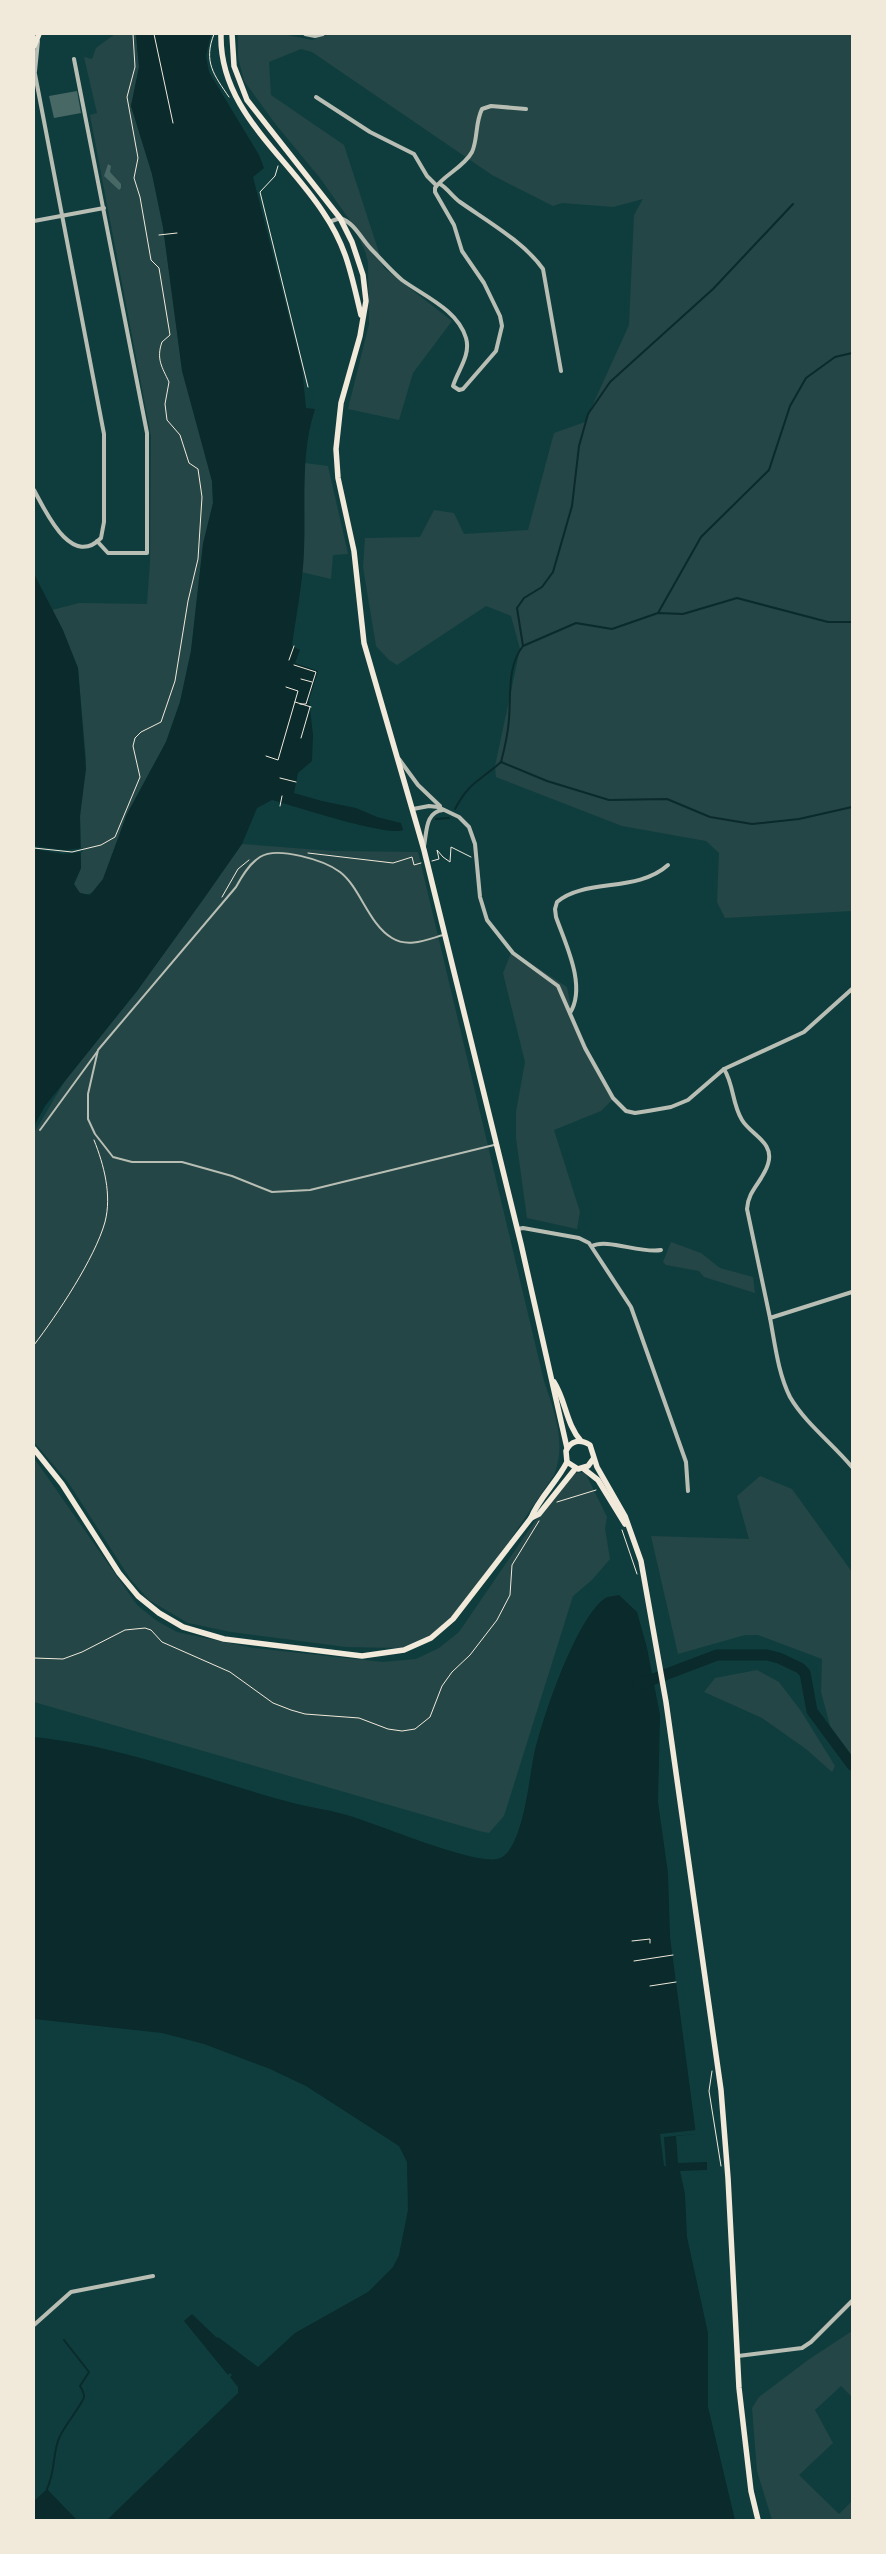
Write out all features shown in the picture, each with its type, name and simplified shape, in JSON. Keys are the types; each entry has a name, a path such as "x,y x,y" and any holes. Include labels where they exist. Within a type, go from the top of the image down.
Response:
{"main road":[{"path":"36,44 40,34"},
{"path":"222,34 224,70 240,105 329,222 349,261 361,317"},
{"path":"34,1449 62,1484 119,1573 138,1596 172,1621 194,1631 224,1639 362,1656 404,1650 431,1638 454,1619 531,1518 567,1462 567,1448 553,1380 446,934 428,862 364,643 354,552 336,462 336,437 341,403 360,336 361,317 366,301 363,275 352,242 340,218 247,100 234,66 232,34"},
{"path":"553,1380 560,1392 573,1431 581,1441 590,1445 594,1458 625,1516 624,1528"},
{"path":"567,1448 571,1444 581,1441"},
{"path":"584,1469 594,1458"},
{"path":"567,1462 575,1469 584,1469 598,1480 624,1528 646,1580 664,1690 721,2090 744,2439 751,2491 758,2520"},
{"path":"531,1518 539,1514 575,1469"}],"street":[{"path":"305,34 315,36 323,34"},
{"path":"34,490 65,539 82,545 97,541 104,529 104,434 34,71 36,44"},
{"path":"74,58 147,433 148,554 108,553 97,541"},
{"path":"316,97 370,132 414,154 427,176 494,224 535,258 542,269 561,372"},
{"path":"329,222 340,218 352,225 368,246 401,278 438,303 461,328 468,346 453,386 459,390 463,389 496,351 502,326 500,316 484,283 462,251 454,225 435,192 438,185 468,158 473,150 477,119 482,109 491,106 526,109"},
{"path":"34,221 104,208"},
{"path":"398,757 427,796 459,817 469,827 475,844 475,860 480,897 487,920 513,954 558,986 581,1041 613,1098 626,1111 635,1113 679,1104 691,1098 724,1069 804,1032 852,989"},
{"path":"413,809 429,806 445,809"},
{"path":"424,848 432,813 445,809"},
{"path":"570,1013 575,998 575,975 554,909 557,902 580,892 632,882 650,876 668,865"},
{"path":"724,1069 731,1084 742,1121 764,1142 768,1150 768,1164 750,1193 747,1209 782,1376 790,1395 799,1409 852,1466"},
{"path":"518,1229 523,1228 579,1238 592,1246 631,1306 686,1462 688,1491"},
{"path":"592,1246 603,1244 646,1252 661,1250"},
{"path":"770,1318 852,1292"},
{"path":"34,2325 71,2292 153,2276"},
{"path":"738,2356 802,2348 811,2342 852,2301"}],"lane":[{"path":"40,1130 98,1050 236,887 246,869 261,856 274,854 309,857 341,872 380,930 393,939 404,943 415,943 446,934"},
{"path":"98,1050 88,1094 88,1119 95,1134 113,1157 132,1162 182,1162 232,1176 272,1192 310,1190 497,1145"}],"path":[{"path":"34,848 72,852 92,848 115,837 140,776 133,746 135,738 141,732 161,722 169,702 175,681 188,601 198,559 202,497 198,469 189,463 180,435 167,420 165,404 169,382 160,366 158,357 162,342 170,335 158,268 151,260 140,197 134,178 138,158 127,97 135,67 133,34"},
{"path":"154,34 173,122"},
{"path":"214,34 210,55 212,71 231,100"},
{"path":"279,162 275,176 260,192 308,387"},
{"path":"159,235 177,234"},
{"path":"288,660 294,646"},
{"path":"294,665 317,672 306,704 300,704"},
{"path":"301,679 312,682"},
{"path":"266,756 278,760 298,691 286,688"},
{"path":"295,702 310,707 301,738"},
{"path":"280,778 296,782"},
{"path":"280,806 282,796"},
{"path":"302,852 393,863 412,857 414,865 439,859 437,850 450,862 451,847 458,848 475,860"},
{"path":"219,901 238,870 253,857"},
{"path":"34,1345 84,1269 105,1222 107,1185 100,1155 93,1137"},
{"path":"554,1504 584,1492 596,1490 601,1492"},
{"path":"34,1658 63,1659 82,1652 125,1630 145,1628 151,1630 162,1642 230,1672 273,1703 291,1710 305,1714 359,1718 402,1732 415,1729 430,1717 442,1686 452,1672 482,1642 497,1620 510,1595 512,1565 543,1515"},
{"path":"624,1528 637,1574"},
{"path":"632,1940 650,1939 650,1943"},
{"path":"634,1961 673,1955"},
{"path":"650,1986 676,1982"},
{"path":"714,2064 709,2091 721,2169"}],"shaded area":[{"path":"115,34 136,34 139,67 131,106 152,174 163,227 182,368 212,481 213,503 203,544 191,651 180,702 166,742 127,814 103,879 94,892 85,895 77,891 74,884 81,868 80,816 86,760 78,668 52,610 79,603 147,604 150,562 151,436 90,115 97,113 84,57 92,59 96,48"},
{"path":"136,34 211,34 206,56 209,72 259,155 264,168 253,177 302,368 306,408 315,409 310,426 305,461 303,563 292,646 300,650 295,663 318,671 309,700 313,735 312,761 298,773 294,793 356,808 377,817 401,823 403,830 394,831 361,825 272,800 257,808 242,844 205,897 137,991 45,1106 34,1126 34,574 63,630 78,668 86,769 80,816 81,868 74,884 80,893 90,895 103,879 127,814 166,742 180,702 191,651 203,544 213,503 212,481 182,371 163,227 152,174 131,106 139,67"},
{"path":"238,34 283,34 312,40 329,34 852,34 852,911 725,918 717,902 719,853 706,841 622,826 496,777 495,766 520,649 511,616 486,606 397,665 389,660 376,646 363,567 365,538 420,537 434,510 454,513 464,534 528,530 554,433 585,422 629,325 634,215 643,199 613,207 562,203 553,206 492,175 312,52 301,49 269,62 271,95 344,145 384,268 452,321 413,373 399,420 348,409 369,324 368,262 365,251 351,222 320,178 277,126 244,81 238,57"},
{"path":"305,463 328,466 348,554 333,555 331,579 301,572"},
{"path":"242,844 333,851 418,852 544,1381 558,1427 558,1463 554,1475 468,1602 426,1642 399,1648 346,1647 231,1632 188,1623 149,1600 131,1580 68,1482 34,1442 34,1133 66,1079 137,991"},
{"path":"512,951 567,987 572,1014 612,1100 601,1111 554,1130 580,1212 577,1229 527,1218 516,1138 516,1112 525,1062 503,973"},
{"path":"671,1242 701,1253 720,1268 753,1277 755,1293 704,1277 699,1271 666,1265 663,1262"},
{"path":"34,1458 137,1605 157,1621 177,1632 253,1648 383,1662 416,1659 439,1648 459,1632 535,1521 575,1473 585,1472 607,1517 605,1528 610,1559 592,1580 573,1596 504,1816 489,1833 479,1831 34,1702"},
{"path":"760,1476 792,1489 852,1572 852,1763 835,1744 821,1692 822,1659 758,1635 745,1635 678,1654 651,1536 749,1539 737,1496"},
{"path":"619,1595 637,1612 647,1648 660,1715 658,1802 668,1873 670,1937 696,2134 676,2136 678,2163 707,2162 707,2170 680,2171 685,2194 687,2237 708,2333 708,2407 735,2520 107,2520 238,2393 238,2387 230,2377 232,2375 230,2373 228,2375 184,2321 192,2314 217,2338 258,2367 295,2333 368,2292 393,2267 399,2255 408,2210 407,2162 399,2146 306,2086 270,2069 204,2044 162,2033 34,2019 34,1737 67,1741 132,1756 293,1803 343,1814 468,1856 497,1859 506,1854 519,1830 538,1739 552,1696 571,1649 593,1611 604,1599"},
{"path":"757,1670 779,1682 801,1711 835,1766 832,1772 806,1749 762,1718 704,1692 715,1678"},
{"path":"852,2331 852,2397 841,2386 815,2410 833,2443 799,2475 839,2514 852,2501 852,2520 772,2520 757,2471 752,2408 759,2397 808,2360"},
{"path":"47,2489 77,2520 34,2520 34,2501"}],"pier":[{"path":"34,846 65,850 83,848 83,852 63,854 34,849"},
{"path":"696,2130 696,2134 664,2137 666,2166 664,2166 660,2134"}],"building":[{"path":"77,91 81,113 54,118 49,96"},
{"path":"108,164 111,166 110,172 121,184 119,190 104,176"}],"waterway":[{"path":"523,646 517,608 524,598 542,587 553,572 572,506 579,446 588,414 610,382 713,289 793,204"},
{"path":"658,613 701,537 769,470 790,406 806,378 835,357 852,353"},
{"path":"455,809 471,787 501,762 508,730 512,672 514,662 523,646 576,623 612,629 658,613 683,614 737,598 828,622 852,622"},
{"path":"501,762 547,781 609,800 667,799 710,817 752,824 799,819 852,807"},
{"path":"436,819 449,818"},
{"path":"638,1685 717,1655 767,1655 779,1658 800,1668 805,1673 812,1711 852,1765"},
{"path":"47,2489 52,2475 58,2442 62,2432 83,2400 84,2394 80,2386 89,2372 64,2340"}]}
